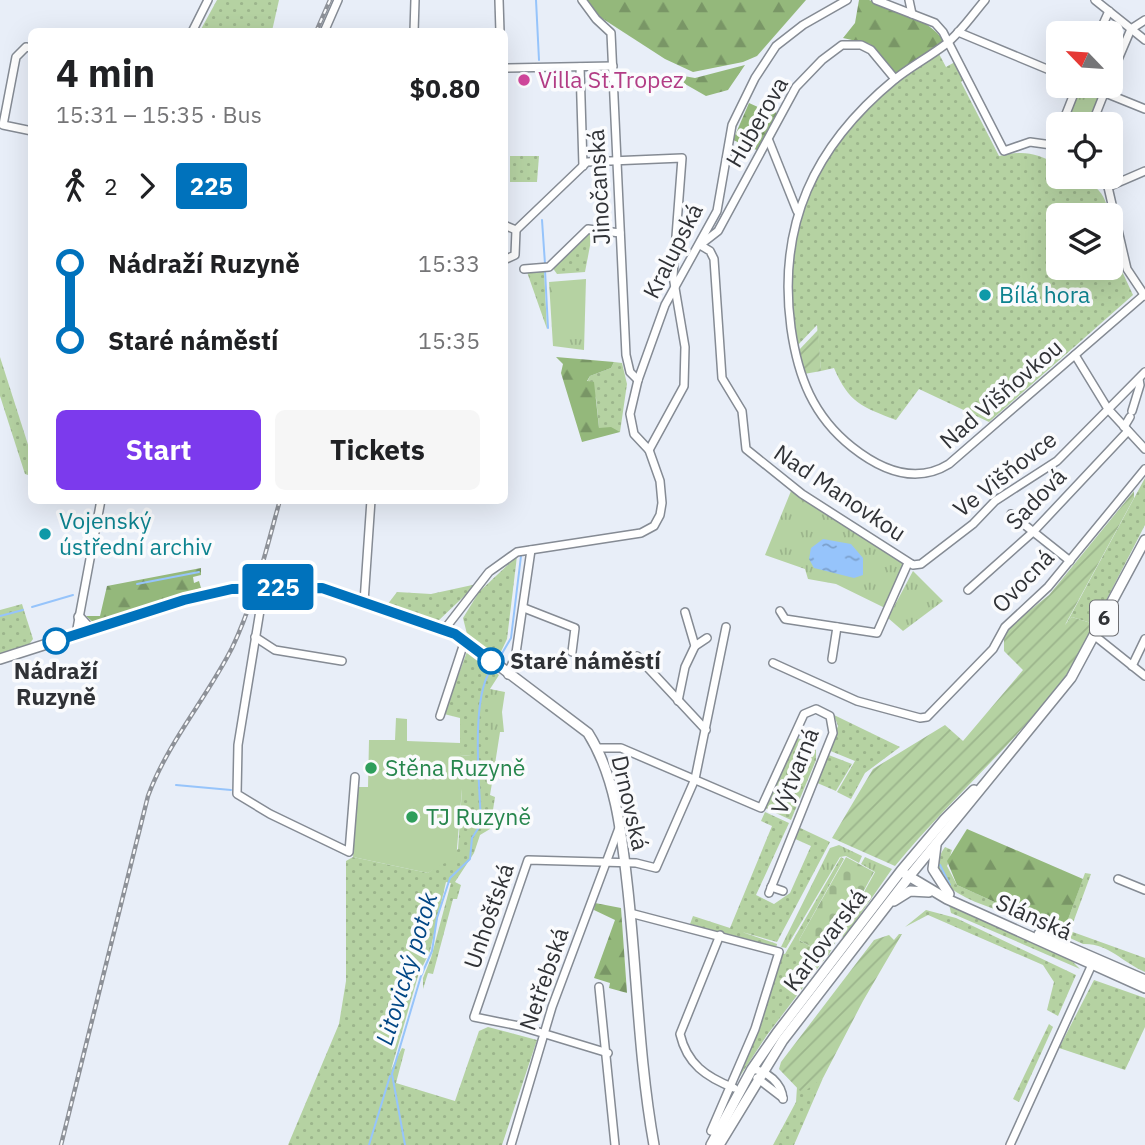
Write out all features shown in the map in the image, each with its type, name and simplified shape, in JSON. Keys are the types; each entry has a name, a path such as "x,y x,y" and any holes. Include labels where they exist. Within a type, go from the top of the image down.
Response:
{"main road":[{"name":"Karlovarská","path":"719,1145 757,1073 907,874 938,841 1059,694 1095,636 1145,540"},
{"name":"Drnovská","path":"0,659 203,595 264,586 326,589 444,630 465,640 588,733 597,748 619,827 625,863 654,1145"},
{"path":"79,617 91,629"},
{"name":"Karlovarská","path":"711,1145 741,1091 881,912 951,812 992,775"},
{"path":"938,841 933,869 948,897"},
{"name":"Slánská","path":"907,874 948,897 1145,979"},
{"path":"881,912 901,895 914,890 948,897"},
{"name":"Slánská","path":"1094,960 1145,988"}],"street":[{"path":"194,28 208,0"},
{"path":"326,28 338,0"},
{"path":"414,28 415,0"},
{"path":"499,0 500,28"},
{"name":"Jinočanská","path":"582,0 611,33 626,355 630,372 638,380"},
{"name":"Kralupská","path":"531,550 641,533 654,526 660,516 660,481 649,450 634,434 631,414 638,380 665,305 717,211 732,125 763,64 780,43 847,0"},
{"path":"876,0 935,23 948,42 1004,151 1030,142 1046,144"},
{"path":"892,6 902,0"},
{"path":"909,0 912,14"},
{"name":"Nad Višňovkou","path":"985,0 948,42 895,79 863,107 816,170 797,211 786,275 796,359 809,397 840,437 877,463 894,471 917,476 933,474 949,464 1144,296"},
{"path":"1095,0 1145,40"},
{"path":"1104,21 1109,11"},
{"path":"1124,45 1131,29 1145,20"},
{"path":"958,32 1046,69"},
{"name":"Huberova","path":"700,245 718,231 769,141 796,86 842,45 861,45 871,50 895,79"},
{"path":"28,47 16,57 3,125 28,130"},
{"path":"508,68 613,66"},
{"path":"580,67 583,166"},
{"path":"1124,98 1145,109"},
{"path":"769,141 797,211"},
{"path":"508,258 515,255 516,230 587,162 682,158 673,276 685,347 684,386 649,450"},
{"path":"1123,181 1145,171"},
{"path":"1108,189 1127,269 1144,296"},
{"path":"508,227 516,230"},
{"path":"524,269 545,267 588,229 620,233"},
{"name":"Nad Manovkou","path":"700,245 710,251 714,259 722,378 742,411 746,449 775,475 908,563 921,564"},
{"path":"1075,355 1108,409 1145,449"},
{"name":"Ve Višňovce","path":"921,564 973,524 995,501 1056,461 1145,372"},
{"name":"Sadová","path":"968,590 1034,532 1126,429 1140,385 1139,379"},
{"name":"Ovocná","path":"773,663 857,701 920,718 927,716 993,649 1002,631 1070,561 1145,469"},
{"path":"76,634 100,504"},
{"path":"365,602 372,504"},
{"path":"1011,514 1070,561"},
{"path":"444,630 489,572 517,552 531,550 516,653 505,672"},
{"path":"780,611 785,620 877,633 908,563"},
{"path":"264,586 238,745 237,794 349,852 355,777"},
{"path":"524,608 575,628 572,652"},
{"path":"685,612 695,646"},
{"path":"606,863 648,864 656,869 695,779 726,626"},
{"path":"832,659 837,627"},
{"path":"255,636 275,650 342,661"},
{"path":"1095,636 1145,676"},
{"path":"678,701 685,667 695,646 707,638"},
{"path":"1132,666 1145,639"},
{"path":"440,716 465,640"},
{"path":"310,665 311,656"},
{"path":"637,656 706,730"},
{"name":"Výtvarná","path":"695,779 761,808 801,718 810,710 824,710 834,724 833,733 770,890 783,891"},
{"path":"597,748 621,748 695,779"},
{"name":"Netřebská","path":"511,1145 544,1036 619,827"},
{"name":"Unhošťská","path":"544,1036 519,1026 474,1017 527,860 606,863"},
{"path":"1118,879 1145,890"},
{"path":"630,913 720,934 779,952 755,1029 711,1131"},
{"path":"720,934 680,1034 684,1050 697,1068 741,1091"},
{"path":"1010,1145 1094,960"},
{"path":"599,987 608,1053 615,1145"},
{"path":"544,1036 608,1053"}],"green space":[{"path":"217,0 279,0 273,28 202,28"},
{"path":"587,0 806,0 757,56 743,62 693,72 665,59 600,17"},
{"path":"859,0 869,0 910,15 929,26 944,41 897,76 870,44 843,38 855,23"},
{"path":"938,52 946,67 955,62 964,79 961,82 999,156 1023,153 1046,159 1046,189 1098,189 1106,203 1046,203 1046,280 1123,280 1123,273 1133,295 989,422 919,389 896,420 858,402 845,389 834,368 821,371 817,325 797,346 793,316 793,257 805,200 832,148 851,124 893,86"},
{"path":"745,65 728,90 706,96 685,84 678,75 695,78"},
{"path":"1075,98 1098,98 1093,112 1070,112"},
{"path":"749,103 767,111 770,105 777,104 776,115 759,151 733,140"},
{"path":"510,156 539,156 537,182 510,182"},
{"path":"593,230 585,272 557,274 552,267 585,232"},
{"path":"544,270 547,329 527,272"},
{"path":"586,279 584,350 553,346 549,282"},
{"path":"553,282 583,282 583,339 553,339"},
{"path":"818,330 821,371 804,374 798,351"},
{"path":"0,357 28,445 28,475 25,474 0,396"},
{"path":"556,357 614,362 611,368 590,376 587,381 594,382 599,428 611,427 620,432 582,442 561,373 563,364"},
{"path":"614,362 622,363 627,384 620,432 599,428 596,398 587,382 590,376 611,368"},
{"path":"1145,478 1145,525 1094,624 1072,617 1065,626"},
{"path":"791,491 905,565 885,608 836,584 808,579 805,569 765,555"},
{"path":"1134,491 1134,498 1065,625 1072,617 1094,624 1065,677 1025,726 895,866 832,838 873,769 945,725 963,741 1023,670 1004,651 1004,637 1008,628 1049,595"},
{"path":"517,556 507,639 497,660 467,634 463,618 479,592"},
{"path":"201,568 201,575 193,577 194,583 199,581 201,588 94,623 86,616 100,616 107,586"},
{"path":"913,571 943,601 903,631 888,618"},
{"path":"477,584 437,622 387,605 397,592 431,594"},
{"path":"22,604 33,639 28,646 0,655 0,610"},
{"path":"468,649 499,675 490,689 490,776 493,777 490,795 495,797 490,829 480,835 474,853 455,882 461,885 457,899 453,899 433,974 428,973 423,989 423,978 451,883 446,882 430,951 418,976 391,1070 402,1048 405,1049 396,1083 455,1101 479,1031 488,1027 537,1040 502,1145 288,1145 339,1024 346,981 346,861 353,857 428,873 458,849 462,789 471,788 471,756 460,755 460,718 444,714"},
{"path":"490,689 505,692 502,712 504,732 500,732 493,777 490,776"},
{"path":"834,715 900,747 865,773 851,799 837,792 855,761 828,750 838,726"},
{"path":"396,718 407,719 407,741 460,743 460,755 471,756 471,789 462,789 456,860 442,864 428,873 353,857 357,787 368,787 369,740 395,740"},
{"path":"795,737 816,745 816,760 791,820 765,808"},
{"path":"826,754 852,764 836,791 815,782"},
{"path":"765,812 789,823 756,895 774,904 790,893 811,846 793,838 796,826 830,842 777,942 742,932 777,944 776,949 690,924 693,916 730,928 772,826 761,821"},
{"path":"967,829 1083,879 1063,933 957,885 947,861"},
{"path":"839,845 862,856 859,863 846,856 840,857 786,948 781,947 830,848"},
{"path":"945,847 952,850 947,866 957,885 1063,933 1085,873 1091,874 1070,931 1145,958 1145,972 1108,950 1083,944 962,895 940,875 938,862"},
{"path":"841,857 844,859 799,940 827,956 767,1035 735,1084 781,953 785,954"},
{"path":"846,857 874,872 828,956 799,940"},
{"path":"865,857 892,869 843,939 842,932 875,872 861,864"},
{"path":"595,903 621,908 627,993 609,988 610,983 594,978 615,920 594,910"},
{"path":"949,904 1031,940 1072,961 1080,969 951,913"},
{"path":"926,910 956,918 1076,975 1058,1016 1047,1010 1054,982 1043,965 928,915 905,927"},
{"path":"902,934 823,1078 802,1093 779,1069 781,1062 874,940 889,935 894,940"},
{"path":"1094,980 1145,998 1145,1027 1125,1070 1059,1048"},
{"path":"1049,1024 1053,1027 1019,1102 1013,1099"},
{"path":"823,1078 794,1145 773,1145 796,1102 797,1087 803,1089"}],"water":[{"path":"823,539 851,544 863,558 863,575 854,578 814,568 809,559 811,548"}],"waterway":[{"name":"Litovický potok","path":"536,0 539,60"},
{"name":"Litovický potok","path":"542,220 545,264"},
{"name":"Litovický potok","path":"545,270 548,328"},
{"name":"Litovický potok","path":"497,662 511,638 521,556"},
{"path":"137,584 199,572"},
{"path":"32,607 73,595"},
{"path":"0,616 23,610"},
{"name":"Litovický potok","path":"405,1145 392,1074 421,976 432,951 437,918 450,878 470,859 472,838 481,824 479,717 486,678 494,666"},
{"path":"176,785 231,790"},
{"path":"940,865 950,885"},
{"name":"Litovický potok","path":"369,1145 390,1076"}],"railway":[{"path":"318,28 330,0"},
{"path":"61,1145 148,796 166,757 232,648 253,594 279,504"}],"bus line":[{"name":"225","path":"56,641 184,600 232,589 255,586 322,588 455,634 491,661"}],"place":[{"name":"Villa St.Tropez","path":"524,80"},
{"name":"Bílá hora","path":"985,295"},
{"name":"Vojenský ústřední archiv","path":"45,534"},
{"name":"Nádraží Ruzyně","path":"56,641"},
{"name":"Staré náměstí","path":"491,661"},
{"name":"Stěna Ruzyně","path":"371,768"},
{"name":"TJ Ruzyně","path":"412,817"}]}
